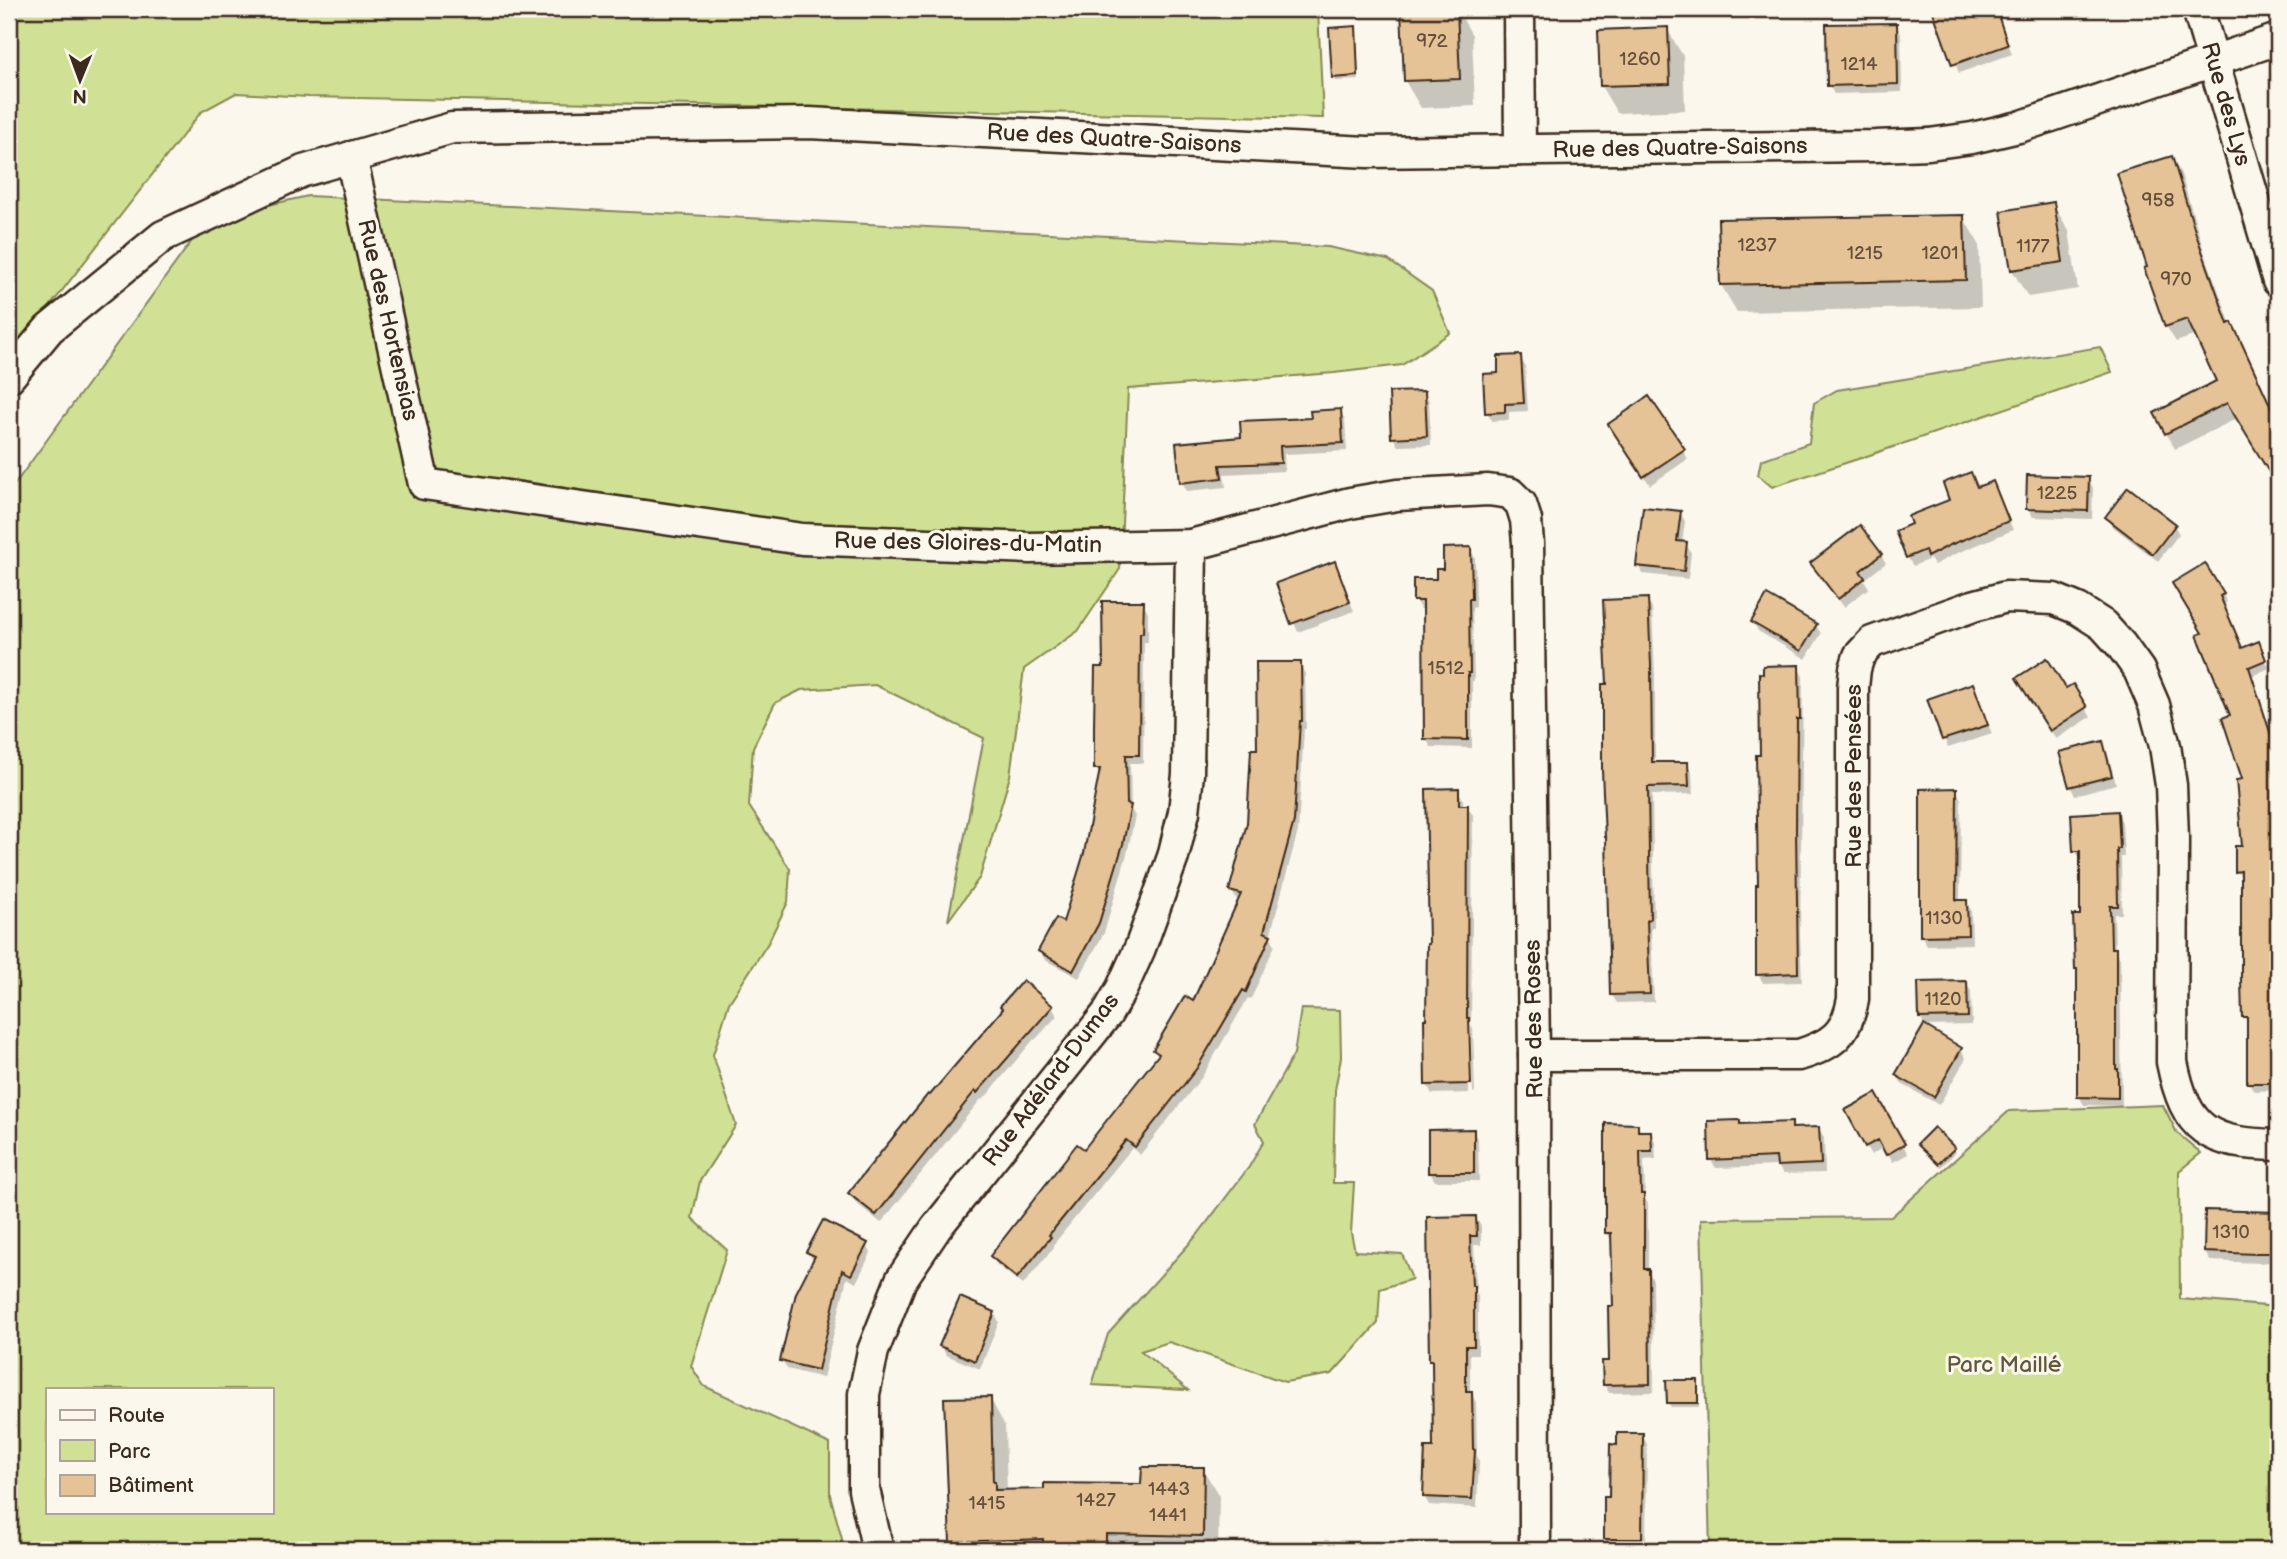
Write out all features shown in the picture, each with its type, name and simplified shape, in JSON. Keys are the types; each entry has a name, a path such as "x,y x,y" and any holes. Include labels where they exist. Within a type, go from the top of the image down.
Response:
{"street":[{"path":"1519,9 1521,150"},
{"name":"Rue des Lys","path":"2197,9 2278,281"},
{"name":"Rue des Quatre-Saisons","path":"9,377 49,329 163,236 303,171 452,128 809,123 1367,152 1929,144 2019,127 2278,38"},
{"name":"Rue des Hortensias","path":"351,157 424,484"},
{"name":"Rue des Gloires-du-Matin","path":"424,484 803,539 1031,548 1191,545 1385,496 1488,490 1510,493"},
{"name":"Rue des Roses","path":"1510,493 1521,504 1527,520 1528,543 1534,1055 1535,1550"},
{"name":"Rue Adélard-Dumas","path":"878,1550 864,1490 864,1394 873,1350 901,1280 936,1228 1107,1014 1140,948 1173,857 1184,812 1188,774 1191,545"},
{"name":"Rue des Pensées","path":"1534,1055 1799,1055 1821,1048 1840,1034 1850,1018 1853,999 1853,688 1859,656 1872,642 1973,606 2006,597 2054,599 2078,609 2103,625 2121,645 2139,670 2154,705 2165,746 2172,798 2172,1062 2177,1087 2189,1116 2208,1131 2227,1141 2245,1145 2278,1145"}],"green space":[{"path":"9,9 1318,9 1323,118 309,97 236,93 201,112 9,359"},
{"path":"308,196 1328,247 1388,260 1432,291 1450,333 1402,365 1128,389 1120,569 1078,631 1024,669 1010,776 980,877 948,921 984,738 875,685 801,690 775,703 753,747 749,806 790,869 788,902 768,943 729,1003 713,1055 736,1125 700,1181 692,1218 727,1250 691,1366 704,1386 830,1444 830,1495 845,1550 9,1550 9,492 199,231 251,209"},
{"path":"2100,347 2112,372 1772,487 1758,475 1761,460 1809,443 1814,403 1837,390"},
{"path":"1301,1009 1340,1010 1341,1058 1335,1090 1333,1183 1354,1183 1351,1233 1355,1251 1402,1254 1412,1279 1380,1289 1378,1323 1332,1374 1285,1382 1169,1342 1141,1351 1188,1390 1092,1385 1108,1334 1198,1234 1249,1167 1264,1141 1255,1124 1294,1054"},
{"name":"Parc Maillé","path":"2163,1105 2177,1133 2201,1153 2179,1171 2180,1299 2278,1307 2278,1550 1710,1550 1701,1219 1891,1217 2009,1111"}],"building":[{"path":"1401,9 1457,9 1460,79 1404,81"},
{"path":"1932,9 1996,9 2008,45 1952,65"},
{"path":"1897,23 1898,84 1827,86 1826,24"},
{"path":"1356,26 1358,76 1332,78 1329,28"},
{"path":"1668,27 1670,84 1600,86 1598,30"},
{"path":"2172,156 2228,324 2232,322 2271,407 2278,402 2278,487 2227,403 2165,434 2154,413 2216,381 2187,319 2165,327 2144,268 2147,267 2117,173"},
{"path":"2054,202 2063,262 2011,270 2001,211"},
{"path":"1964,215 1966,280 1720,285 1718,219"},
{"path":"1521,355 1524,403 1505,404 1505,412 1485,413 1483,374 1498,373 1498,356"},
{"path":"1425,391 1427,436 1391,438 1389,392"},
{"path":"1649,396 1685,449 1643,477 1608,424"},
{"path":"1341,409 1343,443 1280,446 1281,463 1220,465 1222,478 1180,483 1176,443 1241,437 1240,421 1311,418 1310,411"},
{"path":"1971,472 1977,487 1993,481 2009,521 1927,557 1925,550 1906,558 1895,531 1911,524 1908,516 1949,500 1943,483"},
{"path":"2027,475 2089,477 2088,511 2026,509"},
{"path":"2128,487 2176,524 2153,554 2105,517"},
{"path":"1643,507 1681,511 1677,541 1687,542 1684,571 1636,566"},
{"path":"1860,525 1882,554 1860,571 1865,578 1838,599 1810,563"},
{"path":"1471,547 1468,740 1424,739 1423,601 1413,601 1413,579 1436,579 1436,569 1443,569 1443,548"},
{"path":"1335,561 1350,602 1291,624 1276,583"},
{"path":"2205,563 2224,594 2220,596 2242,648 2259,641 2266,660 2249,667 2278,757 2278,1083 2247,1083 2247,1017 2242,1017 2241,871 2235,872 2235,846 2242,846 2236,780 2242,779 2222,718 2230,715 2197,635 2202,633 2172,583"},
{"path":"1767,595 1817,624 1801,651 1751,622"},
{"path":"1648,598 1652,762 1688,762 1689,786 1648,787 1650,919 1647,920 1650,994 1610,995 1602,770 1602,684 1607,684 1603,600"},
{"path":"1102,601 1144,601 1143,633 1140,633 1139,755 1126,755 1127,804 1131,805 1123,844 1099,923 1073,971 1038,951 1056,918 1063,922 1084,853 1100,769 1094,769 1094,727 1095,667 1103,667"},
{"path":"2047,658 2066,688 2073,684 2087,707 2050,731 2016,678"},
{"path":"1256,662 1301,662 1302,721 1294,821 1264,932 1271,935 1246,992 1243,990 1197,1068 1135,1147 1126,1140 1017,1278 990,1256 1077,1144 1084,1149 1159,1054 1153,1050 1185,996 1193,1001 1241,894 1229,891 1247,823 1251,749 1257,749"},
{"path":"1799,665 1796,830 1798,973 1756,975 1756,755 1760,755 1759,673 1763,674 1763,666"},
{"path":"1973,683 1988,725 1942,740 1927,699"},
{"path":"2103,741 2112,776 2069,787 2059,752"},
{"path":"1459,788 1459,805 1468,805 1467,1018 1471,1084 1425,1085 1424,1019 1429,944 1426,789"},
{"path":"1957,788 1956,900 1967,900 1968,935 1920,936 1920,789"},
{"path":"2118,811 2118,906 2110,906 2111,948 2116,948 2118,1098 2077,1097 2077,969 2073,915 2080,915 2080,851 2073,851 2071,814"},
{"path":"1023,980 1053,1006 977,1093 975,1091 876,1215 848,1193 928,1094 930,1095 1003,1009 1000,1006"},
{"path":"1967,981 1968,1017 1919,1018 1918,982"},
{"path":"1924,1025 1962,1048 1934,1097 1895,1075"},
{"path":"1876,1093 1905,1144 1886,1155 1878,1140 1865,1147 1845,1110"},
{"path":"1740,1120 1740,1124 1792,1122 1792,1128 1819,1127 1821,1164 1777,1166 1776,1157 1709,1160 1708,1121"},
{"path":"1605,1123 1638,1124 1638,1131 1651,1131 1652,1151 1640,1151 1641,1194 1644,1194 1644,1269 1649,1269 1650,1384 1603,1385 1602,1361 1609,1361 1608,1306 1613,1306 1611,1233 1605,1233"},
{"path":"1934,1127 1955,1148 1938,1164 1917,1144"},
{"path":"1474,1129 1474,1173 1428,1173 1428,1130"},
{"path":"2205,1210 2278,1212 2278,1253 2204,1252"},
{"path":"1476,1216 1477,1236 1470,1236 1474,1286 1474,1346 1466,1346 1466,1391 1472,1391 1475,1450 1472,1499 1423,1497 1425,1447 1433,1447 1427,1217"},
{"path":"823,1220 868,1243 851,1275 842,1270 818,1370 780,1361 796,1293 815,1256 806,1252"},
{"path":"960,1297 995,1312 975,1361 939,1346"},
{"path":"1666,1380 1698,1380 1698,1403 1667,1403"},
{"path":"991,1397 995,1490 1044,1489 1044,1483 1141,1484 1142,1467 1204,1467 1203,1536 1106,1534 1106,1550 1043,1550 1043,1539 950,1542 944,1398"},
{"path":"1617,1433 1643,1433 1642,1539 1604,1539 1604,1497 1609,1497 1610,1444 1617,1445"}]}
